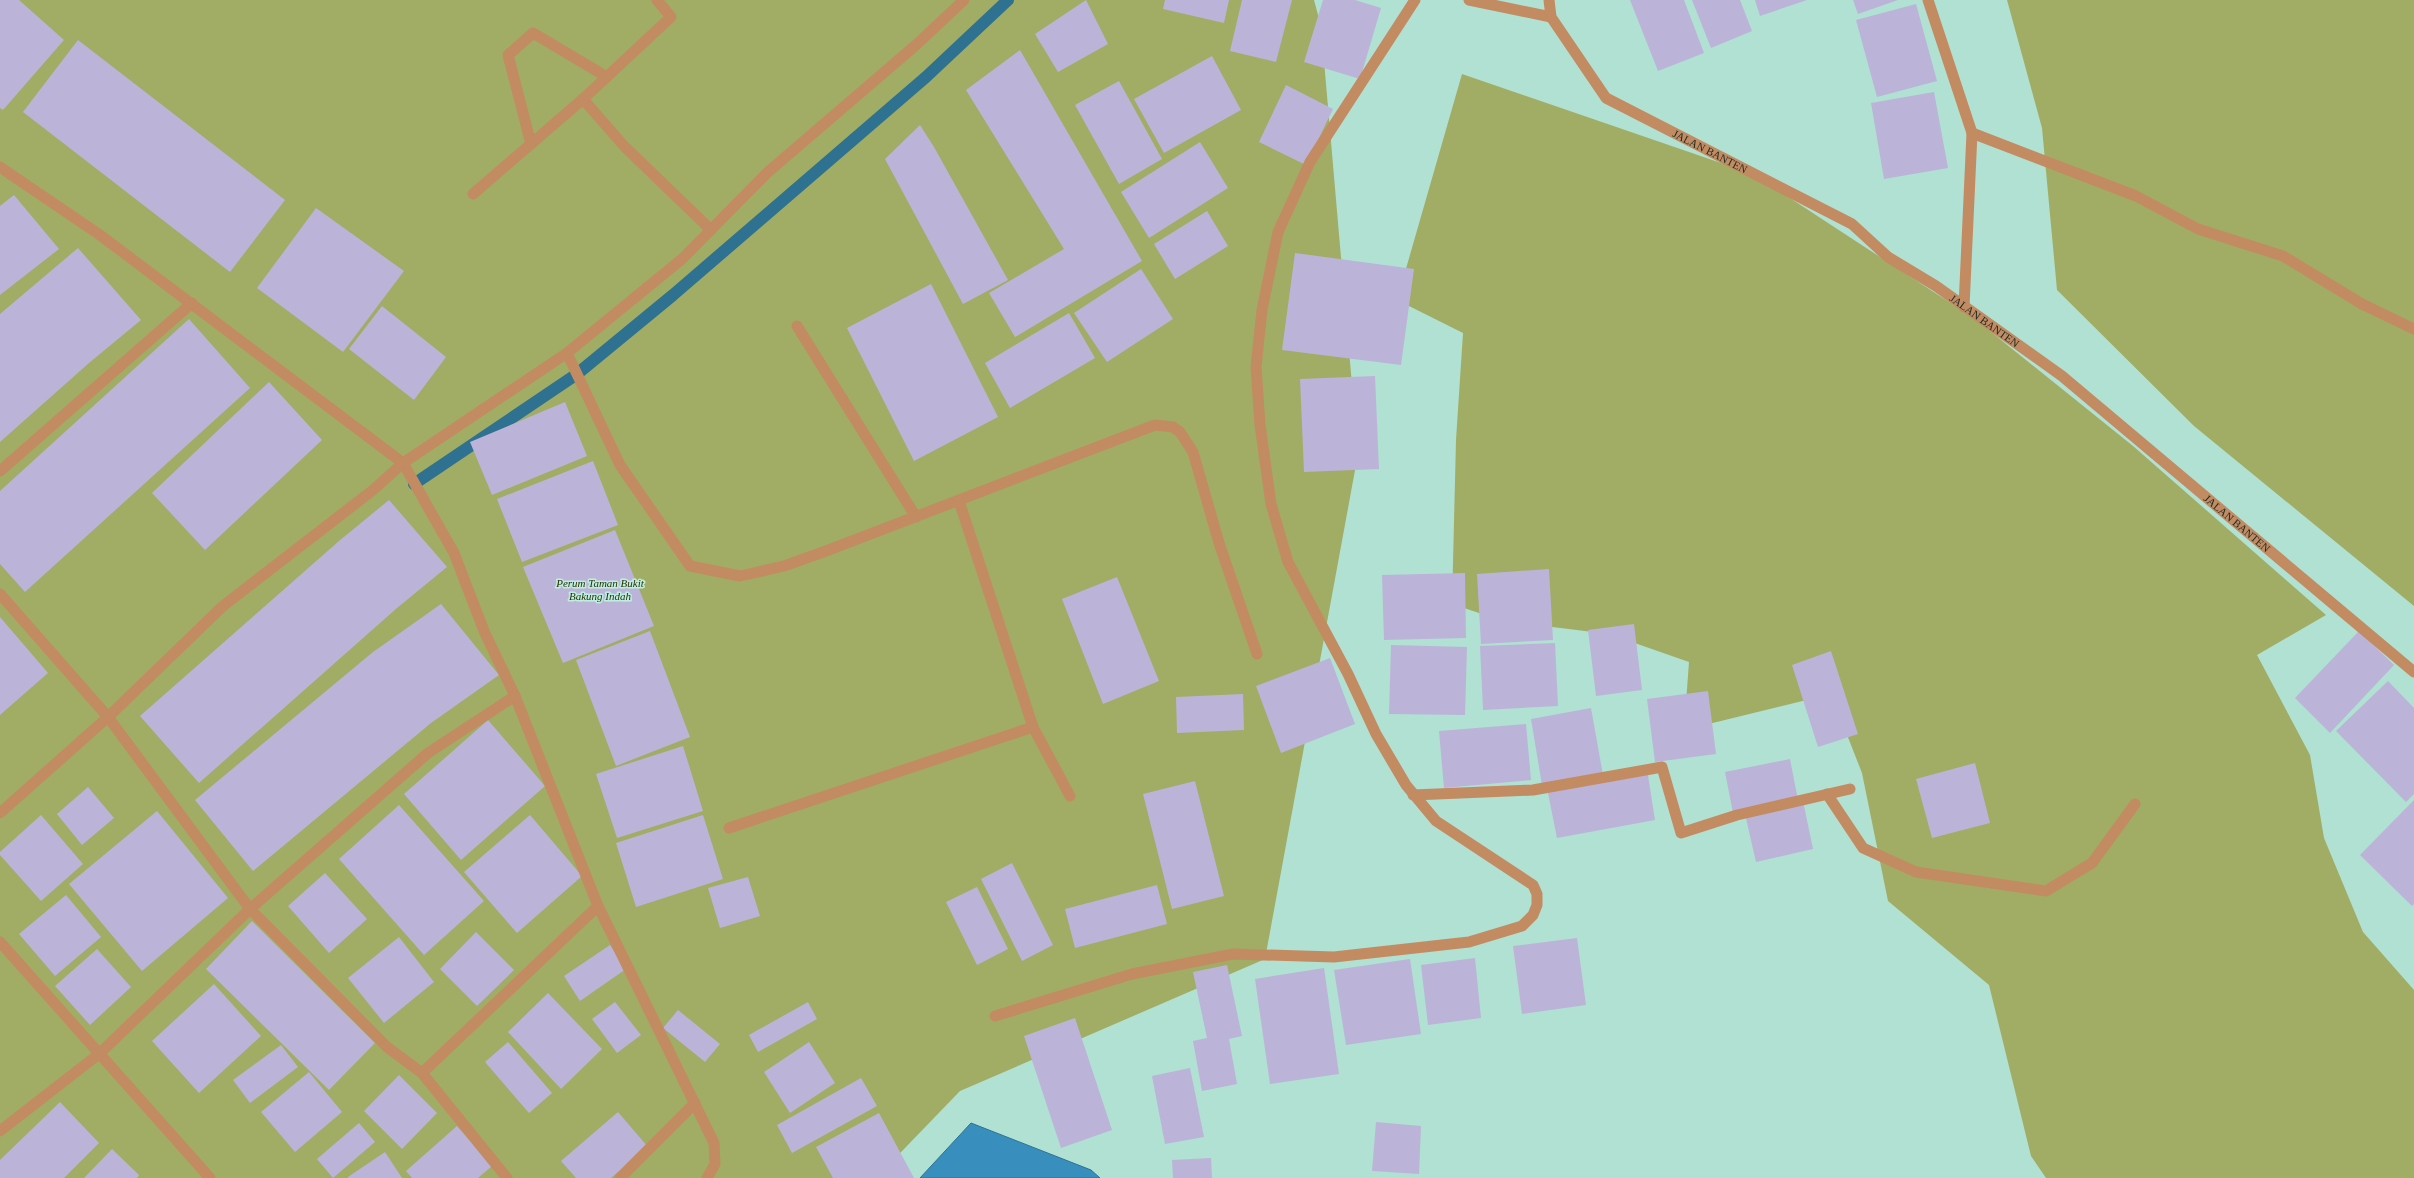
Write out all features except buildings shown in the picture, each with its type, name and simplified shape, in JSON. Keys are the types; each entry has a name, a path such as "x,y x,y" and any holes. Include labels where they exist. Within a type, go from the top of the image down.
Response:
{"street":[{"path":"473,194 583,99 671,17 657,0"},
{"path":"0,813 108,717 223,606 373,490 403,463 568,353 682,259 768,172 916,45 964,0"},
{"path":"995,1016 1132,974 1233,954 1334,957 1469,942 1522,926 1533,915 1537,894 1533,885 1436,821 1413,795 1376,734 1348,674 1288,562 1271,504 1260,424 1256,368 1262,310 1278,232 1310,162 1415,0"},
{"path":"1468,0 1551,18"},
{"name":"JALAN BANTEN","path":"1549,0 1551,18 1606,98 1852,224 1888,257 1936,286 2062,376 2414,672"},
{"path":"1928,0 1972,133 1964,307"},
{"path":"531,144 508,55 533,33 607,76"},
{"path":"583,99 624,146 711,230"},
{"path":"1972,133 2136,196 2198,229 2283,256 2362,304 2414,329"},
{"path":"3,173 100,234 403,463 454,553 484,631 515,696 598,906 714,1143 715,1164 707,1178"},
{"path":"0,471 192,303"},
{"path":"797,326 916,518"},
{"path":"568,353 620,465 690,566 740,576 784,566 916,518 1155,425 1173,427 1180,432 1193,452 1219,543 1257,654"},
{"path":"959,501 1033,727 1070,796"},
{"path":"0,594 108,717 250,908 387,1047 422,1073 507,1178"},
{"path":"0,1131 99,1054 250,908 428,753 515,696"},
{"path":"729,828 1033,727"},
{"path":"1413,795 1533,790 1662,767 1681,833 1736,815 1850,789"},
{"path":"1827,794 1863,848 1916,872 2046,891 2092,863 2135,804"},
{"path":"422,1073 598,906"},
{"path":"0,942 210,1178"},
{"path":"620,1178 695,1103"}],"green space":[{"name":"Perum Taman Bukit Bakung Indah","path":"0,0 1314,0 1321,26 1358,454 1265,959 960,1091 876,1178 0,1178"},
{"path":"2007,0 2414,0 2414,606 2194,426 2057,290 2042,128"},
{"path":"1462,74 1753,174 1975,319 2133,446 2326,615 2257,655 2310,755 2324,838 2363,932 2414,990 2414,1178 2046,1178 2031,1156 1989,985 1888,901 1862,773 1831,694 1684,730 1689,662 1609,634 1503,621 1452,604 1456,440 1463,333 1397,300"}],"water":[{"path":"971,1123 1091,1170 1100,1178 920,1178"}],"waterway":[{"path":"414,484 577,374 673,295 926,77 1008,0"}]}
